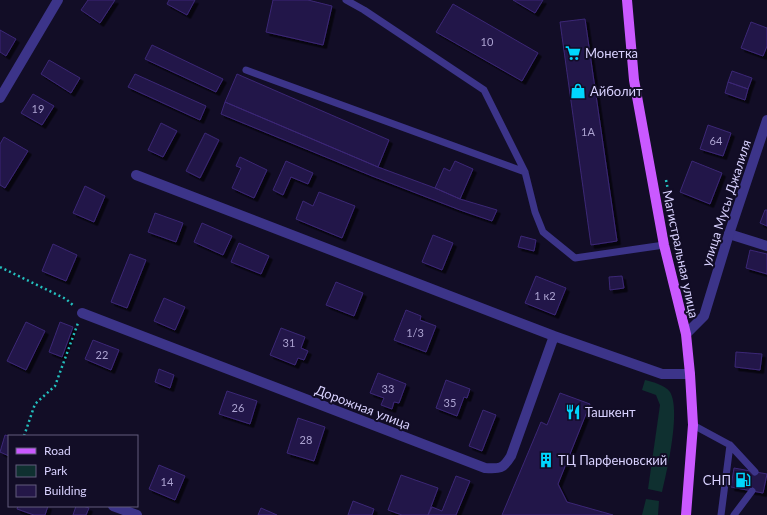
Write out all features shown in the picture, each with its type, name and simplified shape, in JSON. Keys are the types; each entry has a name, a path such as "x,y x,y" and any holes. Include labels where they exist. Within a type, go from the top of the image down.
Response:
{"main road":[{"name":"Магистральная улица","path":"627,0 634,80 664,245 686,334 693,425 686,515"}],"street":[{"path":"0,98 58,0"},
{"name":"улица Мусы Джалиля","path":"686,334 704,316 729,234 767,120"},
{"path":"136,175 554,336 662,374 690,374"},
{"path":"729,234 767,246"},
{"name":"Дорожная улица","path":"82,313 485,468 505,466 511,456 554,336"},
{"path":"116,507 137,515"}],"lane":[{"path":"346,0 364,10 484,90 525,172 535,212 543,232 575,258 664,245"},
{"path":"246,70 525,172"},
{"path":"693,425 730,444 755,472"},
{"path":"721,515 730,444"},
{"path":"734,515 752,491"}],"path":[{"path":"0,267 66,300 82,313 55,386 35,404 24,435"}],"green space":[{"path":"645,380 665,387 670,392 673,401 674,426 662,492 648,489 660,405 656,395 642,390"},
{"path":"646,499 659,501 658,515 642,515"}],"building":[{"path":"88,0 115,0 100,23 81,10"},
{"path":"169,0 195,0 187,15 167,4"},
{"path":"273,0 308,0 332,6 323,45 266,32"},
{"path":"513,0 543,0 535,13"},
{"path":"453,4 538,53 522,81 436,32"},
{"path":"585,19 617,241 591,245 560,22"},
{"path":"751,22 767,28 767,46 763,56 741,48"},
{"path":"0,30 16,39 6,56 0,52"},
{"path":"152,45 223,79 216,92 145,59"},
{"path":"49,60 80,78 71,93 41,74"},
{"path":"732,71 752,78 748,89 728,82"},
{"path":"135,74 206,106 200,120 128,87"},
{"path":"237,74 389,140 378,167 225,102"},
{"path":"728,82 748,89 745,100 725,93"},
{"path":"33,94 54,106 42,125 21,113"},
{"path":"225,102 378,167 460,199 497,210 492,221 372,176 221,114"},
{"path":"161,123 177,131 163,157 148,150"},
{"path":"708,125 731,133 723,156 700,149"},
{"path":"205,133 219,140 200,178 186,171"},
{"path":"4,137 28,151 5,188 0,185 0,144"},
{"path":"240,157 267,170 254,198 232,188 241,168 236,166"},
{"path":"286,161 313,173 308,184 291,177 283,195 273,190"},
{"path":"455,161 473,169 460,199 435,188 444,168 450,171"},
{"path":"692,161 722,173 710,204 680,192"},
{"path":"85,186 105,196 94,222 73,213"},
{"path":"319,192 355,206 342,238 296,219 303,201 313,206"},
{"path":"765,210 767,210 767,226 760,223"},
{"path":"155,213 183,223 176,242 148,232"},
{"path":"202,223 232,236 223,255 194,242"},
{"path":"433,235 453,243 442,270 422,262"},
{"path":"521,236 536,240 534,251 518,247"},
{"path":"239,243 269,256 261,274 231,262"},
{"path":"53,244 77,255 66,281 42,271"},
{"path":"750,250 767,254 767,274 746,268"},
{"path":"130,254 146,260 127,308 111,302"},
{"path":"536,276 566,288 555,315 525,303"},
{"path":"622,276 624,288 610,290 609,277"},
{"path":"336,282 363,293 354,316 326,305"},
{"path":"164,298 185,307 175,330 154,321"},
{"path":"406,310 421,316 420,320 436,326 426,352 394,340"},
{"path":"26,322 45,331 26,370 7,361"},
{"path":"60,322 73,327 62,357 49,352"},
{"path":"281,328 305,337 301,348 308,351 304,360 298,358 295,365 270,355"},
{"path":"93,340 119,350 111,370 85,359"},
{"path":"736,352 762,354 760,370 735,367"},
{"path":"159,369 174,375 170,388 155,382"},
{"path":"378,373 406,384 399,403 394,402 392,409 381,405 384,398 370,393"},
{"path":"446,380 470,389 467,398 464,397 457,416 436,408"},
{"path":"227,391 257,401 250,424 219,414"},
{"name":"ТЦ Парфеновский","path":"560,393 590,404 558,484 567,502 613,515 502,515 541,422 547,425"},
{"path":"483,410 496,415 482,451 469,446"},
{"path":"298,418 325,427 314,461 287,453"},
{"path":"5,435 8,436 8,456 0,452"},
{"path":"159,465 185,476 175,500 149,489"},
{"path":"734,468 767,474 763,493 731,487"},
{"path":"401,475 438,488 428,515 402,515 388,510"},
{"path":"456,476 470,481 456,515 428,515 432,507 442,511"},
{"path":"353,501 374,509 372,515 348,515"},
{"path":"18,507 48,507 45,515 34,515 17,509"},
{"path":"76,507 89,508 86,515 73,515"},
{"path":"261,508 277,515 258,515"}],"place":[{"name":"Монетка","path":"573,53"},
{"name":"Айболит","path":"578,91"},
{"name":"Ташкент","path":"573,412"},
{"name":"ТЦ Парфеновский","path":"546,460"},
{"name":"СНП","path":"743,480"}]}
